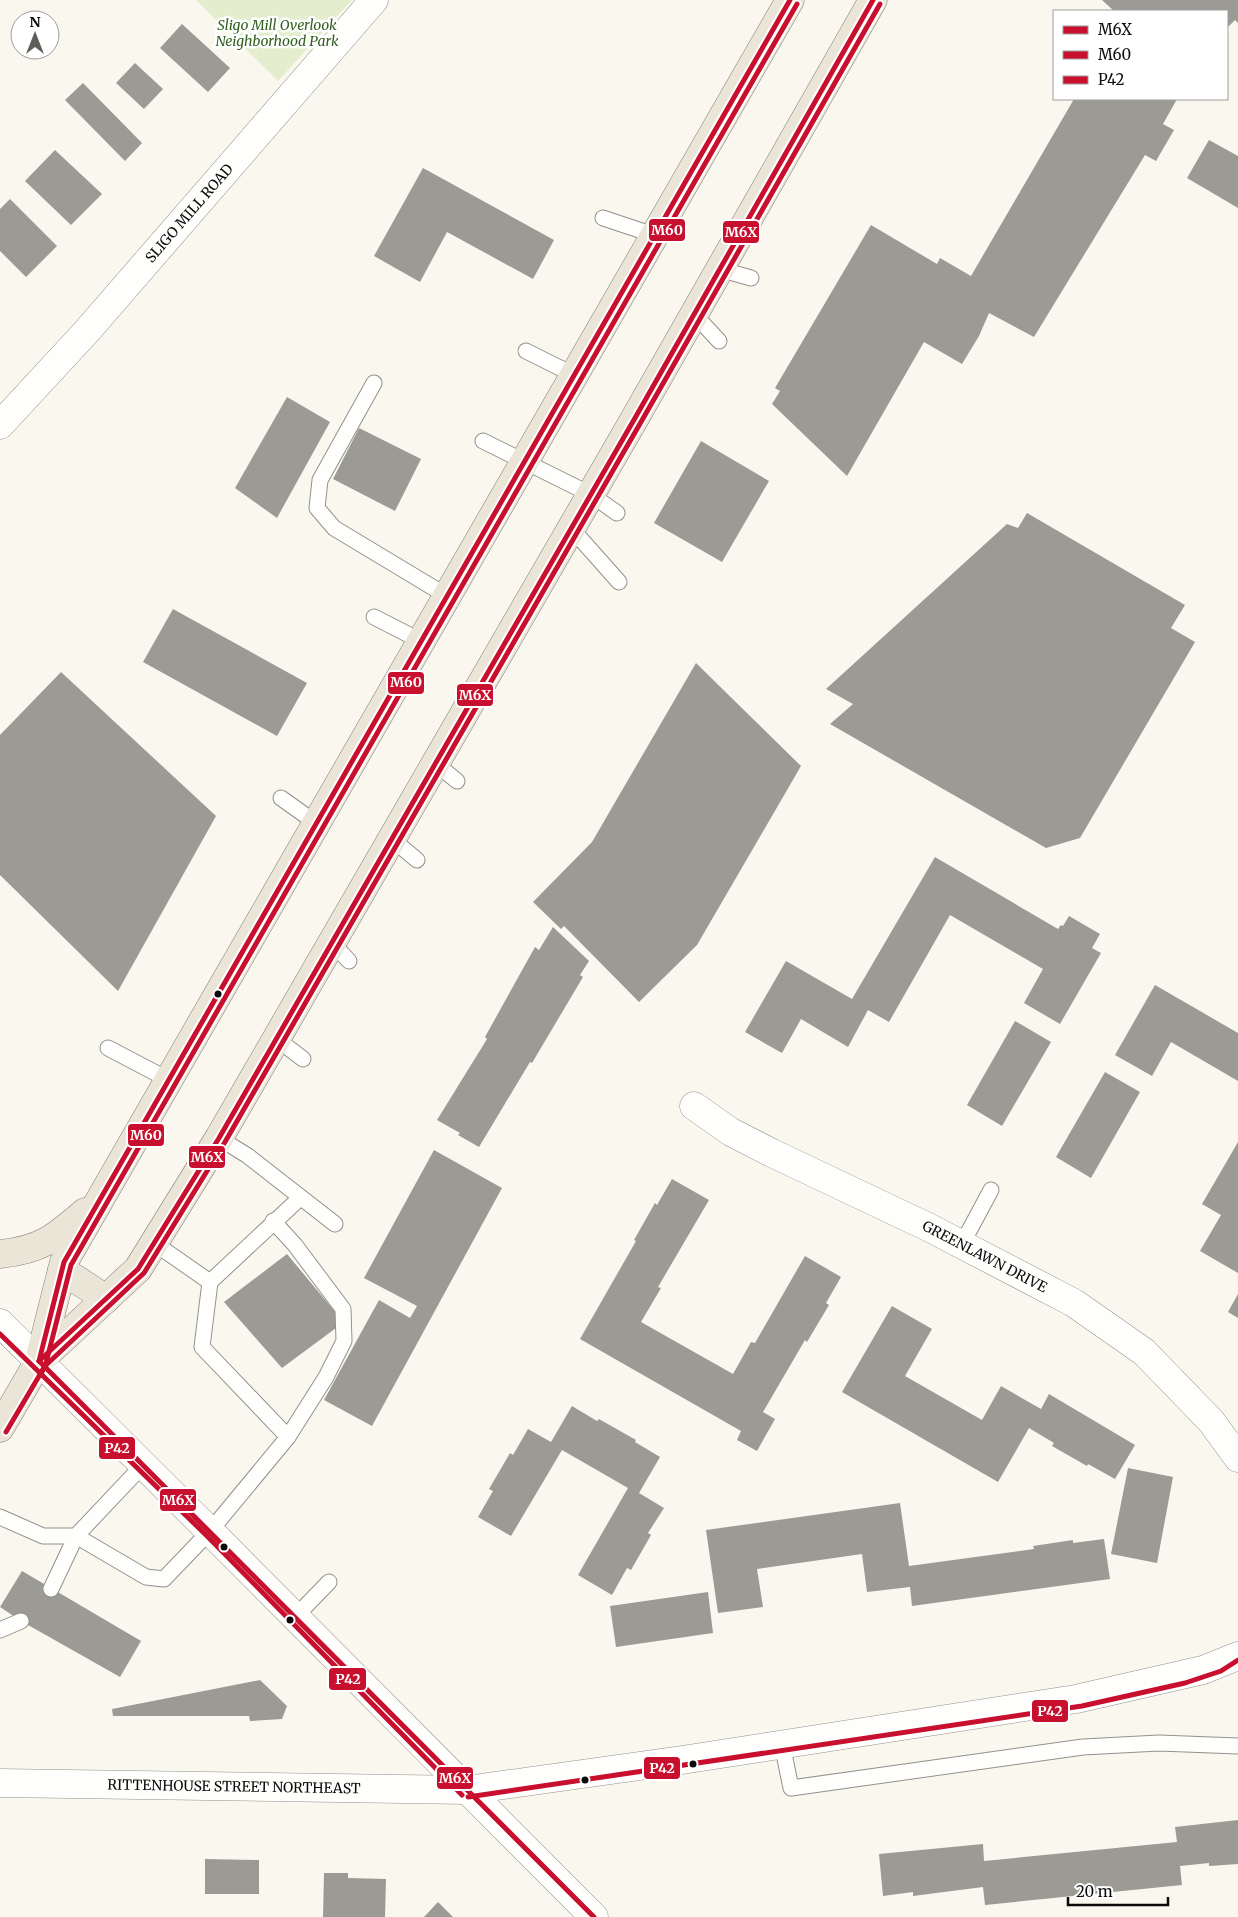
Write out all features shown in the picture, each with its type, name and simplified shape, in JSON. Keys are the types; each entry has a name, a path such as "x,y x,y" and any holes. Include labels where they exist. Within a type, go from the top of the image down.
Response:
{"main road":[{"path":"0,1428 39,1361 64,1262 790,0"},
{"path":"39,1361 138,1268 219,1138 277,1039 340,952 392,839 873,0"},
{"path":"0,1254 24,1251 53,1239 100,1200"},
{"path":"62,1270 106,1299"}],"street":[{"name":"SLIGO MILL ROAD","path":"0,425 100,316 374,0"},
{"name":"GREENLAWN DRIVE","path":"694,1106 730,1132 962,1244 1074,1303 1144,1352 1211,1421 1238,1458"},
{"path":"0,1323 211,1530 594,1917"},
{"name":"RITTENHOUSE STREET NORTHEAST","path":"0,1783 467,1790 682,1760 1076,1699 1202,1670 1237,1655"}],"lane":[{"path":"603,218 654,235"},
{"path":"719,269 751,278"},
{"path":"694,314 719,341"},
{"path":"526,351 574,375"},
{"path":"374,383 320,480 317,508 334,528 447,596"},
{"path":"483,441 525,460 590,494 617,513"},
{"path":"571,528 619,582"},
{"path":"374,617 422,641"},
{"path":"435,763 457,781"},
{"path":"281,798 316,823"},
{"path":"392,839 417,860"},
{"path":"277,1039 304,1059"},
{"path":"108,1048 169,1080"},
{"path":"219,1138 248,1156 335,1224"},
{"path":"962,1244 991,1190"},
{"path":"288,1437 202,1347 210,1282 300,1198"},
{"path":"0,1517 43,1536 76,1536 146,1577 164,1579 211,1530 288,1437 326,1377 344,1341 343,1309 295,1245 273,1222"},
{"path":"154,1243 210,1282"},
{"path":"51,1588 76,1536 144,1464"},
{"path":"295,1617 329,1582"},
{"path":"0,1630 21,1621"},
{"path":"782,1744 792,1788 1083,1747 1159,1743 1238,1746"}],"green space":[{"name":"Sligo Mill Overlook Neighborhood Park","path":"196,0 352,0 278,81"}],"building":[{"path":"1102,0 1238,0 1238,23 1235,20 1228,27 1228,10 1113,10"},
{"path":"182,24 230,68 208,92 160,48"},
{"path":"135,63 163,89 144,109 116,83"},
{"path":"83,83 142,143 125,161 65,100"},
{"path":"1073,100 1176,100 1163,124 1174,130 1156,161 1145,155 1034,337 989,313 979,336 962,364 924,342 847,476 772,404 780,391 775,388 871,225 937,264 940,258 971,276"},
{"path":"1209,140 1238,156 1238,208 1187,178"},
{"path":"55,150 102,194 71,225 25,181"},
{"path":"423,168 554,240 533,279 447,232 420,282 374,256"},
{"path":"10,199 57,246 26,277 0,251 0,209"},
{"path":"287,397 330,422 277,518 235,488"},
{"path":"359,428 421,459 395,511 333,479"},
{"path":"701,441 769,481 722,562 654,523"},
{"path":"1027,513 1185,605 1171,628 1195,642 1080,838 1046,848 830,724 853,704 826,689 1007,524 1018,528"},
{"path":"173,609 307,683 277,736 143,662"},
{"path":"696,663 801,766 697,945 639,1002 564,926 561,929 533,902 592,842"},
{"path":"61,672 216,816 118,991 0,875 0,735"},
{"path":"935,857 1058,929 1061,925 1063,926 1069,916 1100,934 1092,948 1101,953 1060,1024 1024,1003 1043,969 950,915 889,1022 868,1010 848,1047 801,1019 782,1053 745,1032 786,961 852,999"},
{"path":"553,927 589,961 580,975 583,977 479,1147 458,1135 460,1133 437,1120 487,1039 485,1037 535,947 539,950"},
{"path":"1155,985 1238,1033 1238,1081 1171,1042 1152,1076 1115,1055"},
{"path":"1015,1021 1051,1042 1002,1126 967,1105"},
{"path":"1105,1072 1140,1092 1091,1178 1056,1157"},
{"path":"1238,1142 1238,1273 1200,1251 1221,1215 1202,1204"},
{"path":"434,1150 502,1188 372,1426 324,1400 379,1300 410,1318 417,1306 364,1278"},
{"path":"672,1179 709,1200 658,1287 661,1288 641,1322 733,1374 751,1342 755,1343 805,1256 841,1277 826,1303 829,1305 807,1342 805,1340 763,1412 775,1419 757,1451 737,1440 741,1431 580,1339 636,1241 634,1240 655,1203 657,1205"},
{"path":"287,1254 336,1313 336,1328 282,1368 224,1302"},
{"path":"1238,1294 1238,1318 1228,1312"},
{"path":"892,1306 932,1329 905,1376 982,1420 1001,1386 1041,1409 1049,1394 1135,1445 1115,1479 1052,1446 1054,1443 1029,1428 998,1482 842,1392"},
{"path":"572,1406 597,1421 599,1419 636,1440 635,1442 660,1457 639,1493 664,1508 648,1533 651,1535 631,1570 627,1568 612,1595 578,1575 628,1488 562,1450 511,1536 478,1517 493,1491 489,1489 510,1453 513,1455 528,1429 551,1442"},
{"path":"1128,1468 1173,1477 1157,1563 1111,1554"},
{"path":"900,1503 909,1566 1034,1549 1033,1546 1073,1540 1073,1543 1104,1539 1110,1579 912,1606 910,1587 867,1592 862,1554 757,1569 763,1607 718,1613 706,1530"},
{"path":"22,1571 141,1641 120,1677 21,1621 0,1607"},
{"path":"708,1592 713,1633 616,1647 610,1606"},
{"path":"260,1680 287,1706 282,1719 250,1721 249,1716 113,1716 112,1709"},
{"path":"1238,1820 1238,1864 1209,1866 1209,1863 1180,1866 1182,1885 985,1905 983,1887 913,1896 913,1892 883,1896 879,1854 983,1844 984,1861 1177,1842 1175,1827"},
{"path":"205,1859 259,1860 259,1894 205,1894"},
{"path":"324,1873 348,1873 348,1878 386,1879 385,1917 323,1917"},
{"path":"438,1902 453,1917 424,1917"}],"transit line":[{"name":"M6X","path":"39,1361 64,1262 790,0"},
{"name":"M6X","path":"39,1361 138,1269 219,1138 635,418 873,0"},
{"name":"M60","path":"42,1372 46,1363 71,1265 797,4"},
{"name":"M60","path":"6,1432 45,1366 144,1273 225,1142 880,4"},
{"name":"P42","path":"0,1334 206,1535 462,1795"},
{"name":"M6X","path":"39,1361 594,1917"},
{"name":"P42","path":"468,1797 1082,1706 1185,1683 1221,1671 1238,1660"}]}
